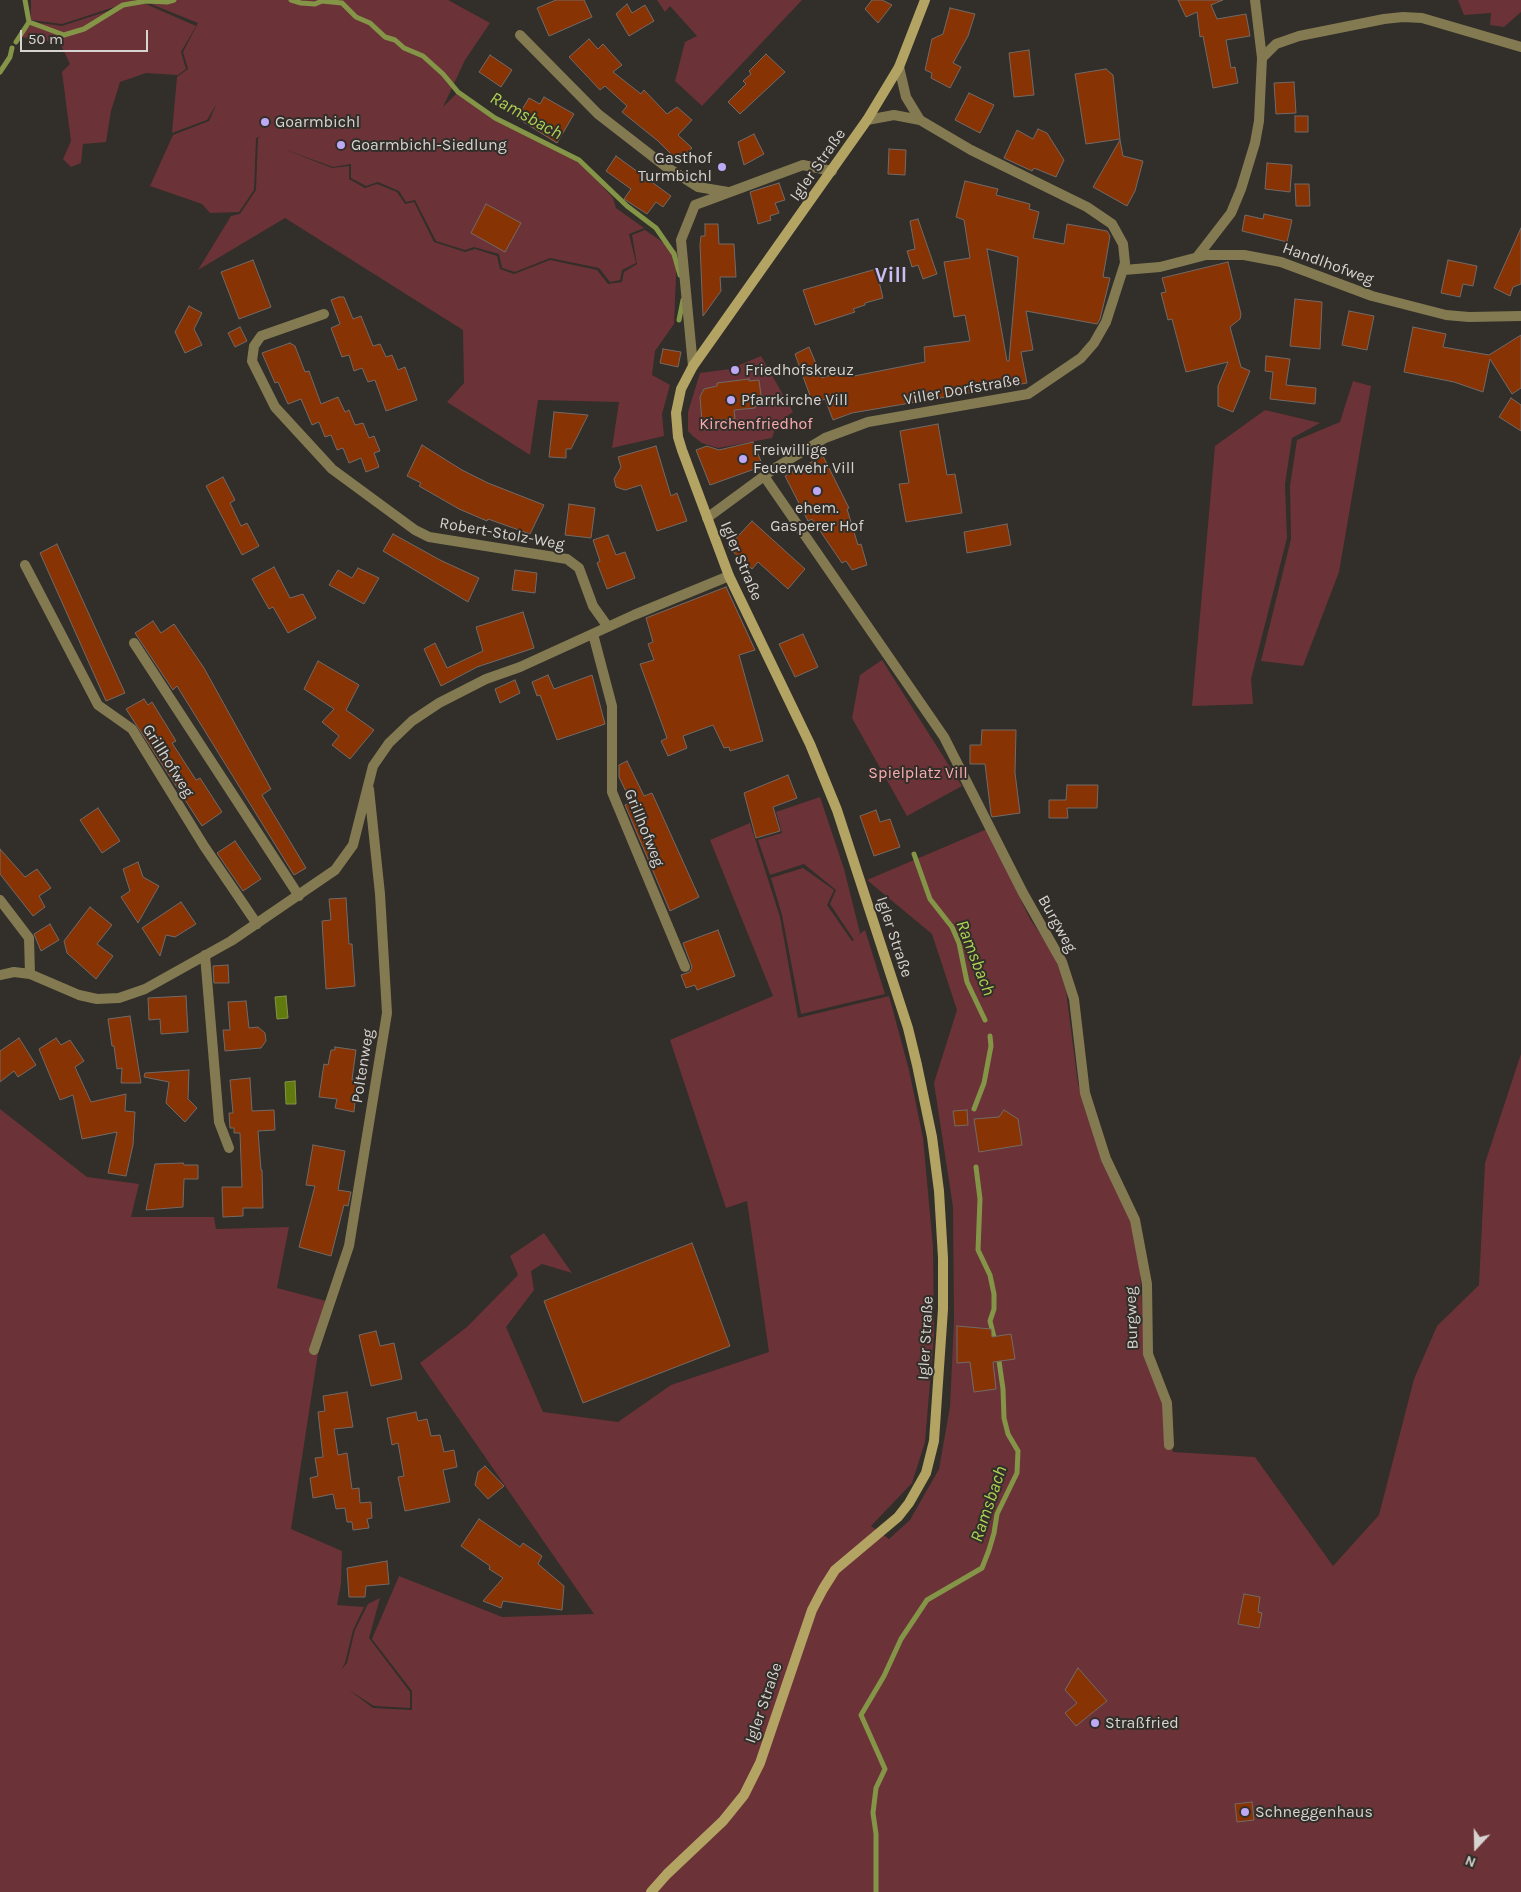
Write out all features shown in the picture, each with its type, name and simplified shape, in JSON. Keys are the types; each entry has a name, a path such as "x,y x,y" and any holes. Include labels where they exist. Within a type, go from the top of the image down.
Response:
{"main road":[{"name":"Igler Straße","path":"651,1892 667,1874 723,1821 744,1795 760,1763 812,1610 835,1570 898,1517 918,1489 931,1458 934,1441 943,1318 943,1258 939,1191 930,1128 908,1028 837,810 810,744 730,576 682,450 677,425 678,401 693,366 867,120 899,67 925,0"}],"street":[{"path":"1197,257 1227,219 1241,190 1258,127 1262,58 1255,0"},
{"path":"1262,58 1276,44 1299,36 1384,19 1403,18 1422,18 1521,47"},
{"path":"520,35 598,114 666,166 698,187 732,192"},
{"name":"Viller Dorfstraße","path":"899,67 906,96 920,120"},
{"name":"Viller Dorfstraße","path":"707,518 764,476 826,438 868,422 1028,394 1071,366 1094,343 1106,322 1124,270 1125,260 1123,244 1110,222 1081,204 971,150 920,120 894,115 867,120"},
{"path":"693,366 682,240 695,205 803,165 832,171"},
{"name":"Handlhofweg","path":"1124,270 1160,267 1197,257 1228,254 1263,257 1366,294 1408,306 1454,316 1520,320"},
{"name":"Robert-Stolz-Weg","path":"324,314 261,336 254,346 252,361 275,407 332,469 415,530 429,537 567,559 579,568 594,606 608,627"},
{"name":"Burgweg","path":"764,476 944,737 1023,893 1062,962 1074,999 1085,1093 1106,1159 1135,1220 1147,1284 1148,1354 1167,1404 1169,1445"},
{"name":"Grillhofweg","path":"25,566 98,705 132,729 213,860 257,924"},
{"path":"0,975 14,972 30,974 88,998 111,999 145,989 257,924 335,870 350,852 373,766 383,750 406,725 421,714 486,679 730,576"},
{"name":"Grillhofweg","path":"593,634 612,706 612,792 685,968"},
{"path":"134,642 299,896"},
{"name":"Poltenweg","path":"314,1350 348,1246 387,1014 380,894 368,780"},
{"path":"0,900 29,938 30,974"},
{"path":"205,955 219,1122 229,1148"}],"green space":[{"path":"31,0 136,0 62,24 31,20"},
{"path":"141,0 448,0 490,23 465,60 443,107 457,93 493,119 573,158 597,180 613,198 616,208 644,228 629,234 636,263 622,270 620,280 610,282 599,268 550,258 515,272 502,268 499,254 474,247 465,250 436,241 415,200 406,202 399,191 378,182 366,186 351,178 351,164 333,167 281,148 332,168 349,166 349,179 365,188 377,184 397,192 405,204 414,202 434,242 465,252 475,249 497,256 500,269 514,274 550,260 597,270 608,284 622,282 624,272 637,264 632,235 645,230 677,252 674,324 655,351 652,375 670,385 662,414 664,436 612,448 619,402 538,400 530,455 447,402 464,383 463,330 285,218 198,270 231,216 240,214 256,190 258,138 261,136 256,138 254,190 239,212 210,213 202,204 150,186 173,135 209,121 217,103 207,120 172,133 177,77 188,69 183,52 198,23"},
{"path":"657,0 802,0 702,106 675,81 685,42 697,36 670,6 665,12"},
{"path":"1458,0 1521,0 1521,12 1504,27 1490,25 1491,13 1464,15"},
{"path":"139,1 196,26 181,52 186,69 178,75 146,73 120,82 111,111 106,142 83,144 81,163 71,167 63,159 71,141 62,72 70,64 60,43 21,37 33,22 62,26"},
{"name":"Kirchenfriedhof","path":"761,356 793,412 777,423 772,438 718,448 702,443 688,431 688,412 700,373 730,369","holes":["717,383 755,408 734,410 735,419 702,421 700,397 704,389 717,386"]},
{"path":"1353,381 1371,386 1339,572 1303,666 1261,661 1291,539 1290,486 1297,440 1340,422"},
{"path":"1265,410 1320,423 1292,438 1285,484 1287,538 1251,679 1253,704 1192,706 1215,446"},
{"name":"Spielplatz Vill","path":"882,660 962,786 907,816 852,718 860,675"},
{"path":"820,797 844,869 860,933 857,936 865,930 885,994 801,1014 782,915 771,878 803,868 834,890 827,905 852,941 854,940 830,904 836,890 804,864 770,875 758,840 782,833 776,812"},
{"path":"750,823 780,917 798,1018 889,996 909,1070 923,1138 933,1247 934,1334 925,1442 912,1483 871,1526 889,1539 910,1520 939,1469 950,1407 954,1321 953,1207 934,1083 957,1010 932,934 867,880 987,829 1030,919 1054,954 1066,991 1078,1084 1104,1166 1131,1219 1139,1256 1145,1354 1164,1404 1173,1452 1255,1457 1333,1566 1379,1515 1414,1379 1437,1326 1479,1285 1485,1163 1521,1054 1521,1892 0,1892 0,1109 87,1177 139,1184 131,1217 214,1217 216,1229 289,1227 277,1288 326,1301 291,1529 342,1551 341,1584 337,1605 364,1607 353,1630 345,1663 341,1670 347,1663 355,1630 368,1604 380,1598 369,1638 410,1692 410,1708 374,1706 349,1690 373,1708 412,1710 412,1691 372,1639 399,1576 502,1617 594,1614 420,1363 467,1327 518,1275 510,1256 544,1233 572,1273 542,1264 531,1271 534,1290 506,1327 543,1412 618,1422 671,1385 769,1352 747,1201 726,1208 670,1040 773,996 710,840"}],"shaded area":[{"path":"286,996 288,1018 277,1019 275,997"},
{"path":"295,1081 296,1104 286,1104 285,1082"}],"building":[{"path":"556,0 584,0 592,17 549,36 537,8"},
{"path":"872,0 882,0 892,5 878,23 865,9"},
{"path":"1178,0 1223,0 1211,5 1217,19 1246,14 1250,36 1226,40 1231,68 1235,67 1238,83 1213,88 1203,36 1200,37 1197,12 1186,17"},
{"path":"627,4 632,13 645,5 654,21 629,36 616,14"},
{"path":"950,8 975,14 968,36 953,63 961,67 950,88 931,78 932,73 925,70 932,39 943,34"},
{"path":"589,39 598,49 603,44 622,65 613,72 641,94 644,90 667,114 677,107 692,120 678,135 692,148 679,162 658,141 622,112 627,106 605,86 600,90 569,57"},
{"path":"1029,50 1034,95 1014,97 1009,53"},
{"path":"766,54 785,72 740,114 728,102 746,84 743,81 751,74 749,71"},
{"path":"490,55 512,70 501,87 479,72"},
{"path":"1106,69 1113,75 1120,139 1086,144 1075,74"},
{"path":"1294,82 1296,113 1276,114 1274,83"},
{"path":"969,93 994,105 980,133 955,120"},
{"path":"544,97 574,114 557,143 517,118 529,98 540,104"},
{"path":"1295,116 1308,116 1308,132 1295,132"},
{"path":"1038,129 1047,133 1064,160 1056,177 1034,168 1032,171 1004,158 1017,130 1033,139"},
{"path":"754,134 764,154 744,165 738,142"},
{"path":"1120,140 1123,156 1143,161 1135,191 1127,206 1093,187"},
{"path":"889,149 906,150 905,175 888,174"},
{"path":"616,156 671,196 663,207 656,202 647,214 624,199 631,189 606,171"},
{"path":"1267,163 1292,165 1290,192 1265,189"},
{"path":"965,181 998,189 996,195 1030,204 1029,209 1039,212 1033,238 1064,244 1067,224 1107,231 1110,236 1103,277 1110,278 1100,319 1097,324 1026,311 1033,350 1021,352 1027,383 852,413 833,420 825,399 813,404 795,354 809,347 822,378 846,369 849,377 925,362 924,347 970,341 965,315 954,317 944,262 970,258 964,220 956,217","holes":["987,249 1018,257 1009,361 1007,361"]},
{"path":"779,183 785,200 775,203 779,213 770,216 771,220 758,224 750,192"},
{"path":"1295,184 1309,184 1310,206 1296,206"},
{"path":"486,204 521,223 505,252 471,233"},
{"path":"1264,214 1292,220 1287,242 1242,231 1245,215 1263,219"},
{"path":"918,219 937,274 923,279 918,265 912,267 907,251 915,249 910,221"},
{"path":"705,224 718,224 719,244 734,244 736,277 720,277 721,291 703,316 700,245 701,236 705,236"},
{"path":"1521,228 1521,284 1513,287 1510,296 1494,288"},
{"path":"253,260 271,307 239,319 221,272"},
{"path":"1448,260 1477,266 1473,286 1463,284 1460,297 1441,293"},
{"path":"1228,262 1241,314 1240,319 1230,327 1241,367 1250,371 1233,412 1218,406 1218,386 1228,362 1186,372 1172,319 1168,320 1161,293 1166,292 1162,278"},
{"path":"876,269 883,298 865,303 865,305 853,309 855,312 815,325 803,290"},
{"path":"344,297 353,319 361,316 373,346 380,344 386,357 392,355 398,370 405,367 417,400 386,411 375,380 368,382 362,368 354,371 349,355 342,357 331,328 340,324 331,300"},
{"path":"1295,299 1322,302 1320,349 1290,346"},
{"path":"189,306 202,313 194,329 202,345 185,353 175,332"},
{"path":"1349,311 1374,316 1367,350 1342,345"},
{"path":"240,327 247,341 235,347 228,333"},
{"path":"1413,327 1446,334 1443,347 1489,355 1521,335 1521,388 1512,394 1490,359 1483,392 1454,382 1404,372"},
{"path":"290,343 295,346 305,372 309,371 321,404 338,397 345,412 349,410 355,425 363,423 369,438 374,436 380,451 374,453 379,467 366,472 361,458 349,463 343,448 337,450 331,435 325,437 319,422 312,425 301,399 288,404 278,382 275,383 262,353"},
{"path":"663,349 681,352 678,367 660,363"},
{"path":"1266,356 1290,359 1286,385 1316,388 1315,404 1270,399 1273,372 1265,371"},
{"name":"Pfarrkirche Vill","path":"749,379 749,381 759,380 762,404 755,405 755,408 734,410 735,419 702,421 700,397 704,389 717,386 717,383"},
{"path":"1511,398 1521,405 1521,431 1499,417"},
{"path":"554,412 588,415 571,449 566,449 566,458 549,457"},
{"path":"938,424 947,475 955,474 962,513 906,522 899,484 909,483 900,431"},
{"path":"753,442 763,466 710,485 696,450 707,446 719,450"},
{"path":"422,445 462,470 488,483 544,505 530,534 488,519 487,521 459,509 419,486 421,483 407,476"},
{"path":"656,446 671,496 677,493 687,521 657,531 641,485 625,490 616,487 614,479 621,467 618,457"},
{"name":"ehem. Gasperer Hof","path":"823,456 849,508 847,509 858,545 861,544 867,565 852,570 846,561 842,563 812,519 808,521 785,476"},
{"path":"223,477 235,500 230,503 241,526 247,523 259,546 242,555 206,486"},
{"path":"569,504 595,508 591,538 565,535"},
{"path":"752,521 805,569 788,589 758,562 752,569 728,547"},
{"path":"1007,524 1011,545 967,553 964,532"},
{"path":"393,534 440,560 479,578 468,602 383,551"},
{"path":"608,535 616,555 625,552 635,578 607,589 597,563 600,561 593,540"},
{"path":"57,544 125,693 106,701 40,553"},
{"path":"274,567 290,598 303,594 316,618 288,633 273,607 269,609 252,579"},
{"path":"358,568 379,578 364,604 329,585 338,570 352,578"},
{"path":"515,570 537,573 535,593 512,590"},
{"path":"726,587 755,650 739,655 763,741 730,751 729,747 724,748 713,725 683,736 687,748 668,756 661,741 667,738 640,664 654,660 648,644 653,642 646,618"},
{"path":"523,612 534,648 477,667 441,686 424,649 435,643 447,668 483,651 476,627"},
{"path":"153,621 161,633 174,624 204,668 271,789 262,795 306,868 294,875 177,686 173,690 135,633"},
{"path":"803,634 818,667 795,677 779,644"},
{"path":"318,661 359,685 346,710 374,730 350,759 332,745 339,736 322,722 334,709 304,689"},
{"path":"548,675 554,689 592,675 605,724 557,740 540,695 537,696 532,682"},
{"path":"515,680 520,693 500,703 495,689"},
{"path":"144,699 148,705 152,702 176,741 172,743 196,780 200,778 222,812 202,826 126,709"},
{"path":"982,730 1016,730 1015,773 1020,813 992,817 985,764 970,764 970,745 981,745"},
{"path":"627,761 644,796 652,793 699,897 670,911 625,805 631,802 619,777 619,765"},
{"path":"788,775 797,798 773,807 780,831 756,838 744,793"},
{"path":"1067,785 1098,785 1097,808 1067,808 1068,818 1049,818 1049,800 1066,800"},
{"path":"98,808 120,841 102,853 80,820"},
{"path":"876,810 880,822 890,819 900,847 874,856 860,816"},
{"path":"235,841 261,879 243,891 217,853"},
{"path":"0,849 25,877 37,869 51,888 39,896 45,907 33,916 0,874"},
{"path":"138,862 143,877 159,886 138,923 121,897 130,891 123,869"},
{"path":"346,898 349,944 352,944 355,986 326,989 322,921 331,920 329,899"},
{"path":"181,902 196,924 175,937 166,935 160,956 142,928"},
{"path":"90,907 112,925 97,944 113,956 96,979 67,953 64,941"},
{"path":"50,924 59,940 41,951 34,934"},
{"path":"718,930 735,976 697,990 695,985 686,988 681,975 690,972 692,967 683,943"},
{"path":"228,965 229,983 214,983 213,966"},
{"path":"186,996 188,1032 161,1034 160,1019 149,1020 148,998"},
{"path":"246,1001 249,1028 258,1027 265,1033 266,1041 261,1048 225,1051 223,1030 230,1030 228,1002"},
{"path":"130,1016 141,1083 121,1083 122,1068 117,1069 114,1046 112,1046 108,1019"},
{"path":"19,1038 36,1065 18,1077 14,1071 0,1082 0,1051"},
{"path":"56,1038 61,1045 70,1040 84,1061 75,1067 91,1102 126,1094 125,1111 135,1112 133,1145 126,1176 108,1173 117,1132 82,1139 73,1095 60,1100 39,1049"},
{"path":"335,1047 356,1050 352,1080 357,1080 354,1112 335,1108 337,1099 319,1097 324,1064 328,1065 331,1050 335,1050"},
{"path":"189,1070 188,1099 197,1108 185,1122 166,1103 169,1082 144,1077 145,1073"},
{"path":"250,1078 252,1111 274,1110 275,1130 258,1131 263,1208 243,1208 243,1216 223,1217 222,1187 242,1187 240,1133 234,1133 234,1128 230,1128 229,1113 233,1113 230,1080"},
{"path":"967,1110 968,1125 955,1126 953,1111"},
{"path":"1004,1110 1018,1119 1022,1145 979,1152 974,1119 999,1117"},
{"path":"313,1145 345,1151 338,1190 351,1192 348,1206 344,1205 331,1256 299,1247 315,1186 306,1185"},
{"path":"183,1163 184,1165 198,1165 198,1179 184,1179 183,1207 146,1210 155,1164"},
{"path":"692,1243 730,1346 583,1403 544,1301"},
{"path":"957,1326 991,1329 992,1337 1011,1334 1015,1359 993,1362 996,1389 974,1392 970,1362 957,1363"},
{"path":"376,1331 380,1346 394,1343 402,1379 371,1386 359,1335"},
{"path":"347,1392 353,1427 334,1429 338,1455 347,1453 352,1489 359,1488 360,1503 371,1502 372,1518 367,1519 369,1528 353,1530 352,1522 347,1522 345,1508 336,1509 333,1494 313,1498 310,1478 318,1476 315,1458 323,1457 318,1412 325,1411 323,1396"},
{"path":"416,1412 418,1421 427,1419 431,1436 440,1435 444,1452 454,1450 457,1467 443,1470 450,1502 405,1511 398,1477 404,1476 398,1443 392,1445 387,1418"},
{"path":"485,1466 504,1486 488,1499 475,1485 478,1472"},
{"path":"479,1519 520,1547 523,1543 542,1556 538,1564 564,1586 562,1610 503,1601 501,1608 483,1601 503,1578 489,1569 490,1566 461,1546"},
{"path":"387,1561 389,1584 366,1586 365,1597 349,1597 347,1568"},
{"path":"1244,1594 1260,1597 1258,1612 1262,1613 1259,1628 1238,1624"},
{"path":"1078,1668 1107,1701 1076,1726 1065,1713 1077,1703 1065,1690"},
{"name":"Schneggenhaus","path":"1252,1802 1254,1820 1237,1822 1235,1804"}],"waterway":[{"name":"Ramsbach","path":"25,0 29,22 64,35 84,29 123,5 146,1 167,2 174,0"},
{"name":"Ramsbach","path":"291,0 315,4 322,1 342,3 356,17 370,23 385,37 395,40 404,48 423,56 443,74 458,92 495,118 579,160 627,206 656,228 674,254 680,275"},
{"path":"16,42 29,22"},
{"path":"0,72 10,57 12,48"},
{"name":"Ramsbach","path":"679,320 683,300"},
{"name":"Ramsbach","path":"914,854 930,899 952,927 959,943 967,982 985,1020"},
{"name":"Ramsbach","path":"974,1109 984,1083 991,1046 990,1036"},
{"name":"Ramsbach","path":"976,1167 980,1199 978,1250 990,1275 994,1294 994,1309 990,1321 995,1341"},
{"name":"Ramsbach","path":"876,1892 876,1834 873,1813 876,1788 885,1769 861,1715 884,1676 901,1639 927,1600 982,1568 989,1550 997,1514 1017,1473 1018,1451 1008,1434 1004,1418 1003,1389 998,1354"}],"place":[{"name":"Goarmbichl","path":"265,122"},
{"name":"Goarmbichl-Siedlung","path":"341,145"},
{"name":"Gasthof Turmbichl","path":"722,167"},
{"name":"Friedhofskreuz","path":"735,370"},
{"name":"Pfarrkirche Vill","path":"731,400"},
{"name":"Freiwillige Feuerwehr Vill","path":"743,459"},
{"name":"ehem. Gasperer Hof","path":"817,491"},
{"name":"Straßfried","path":"1095,1723"},
{"name":"Schneggenhaus","path":"1245,1812"}],"district":[{"name":"Vill","path":"891,276"}]}
